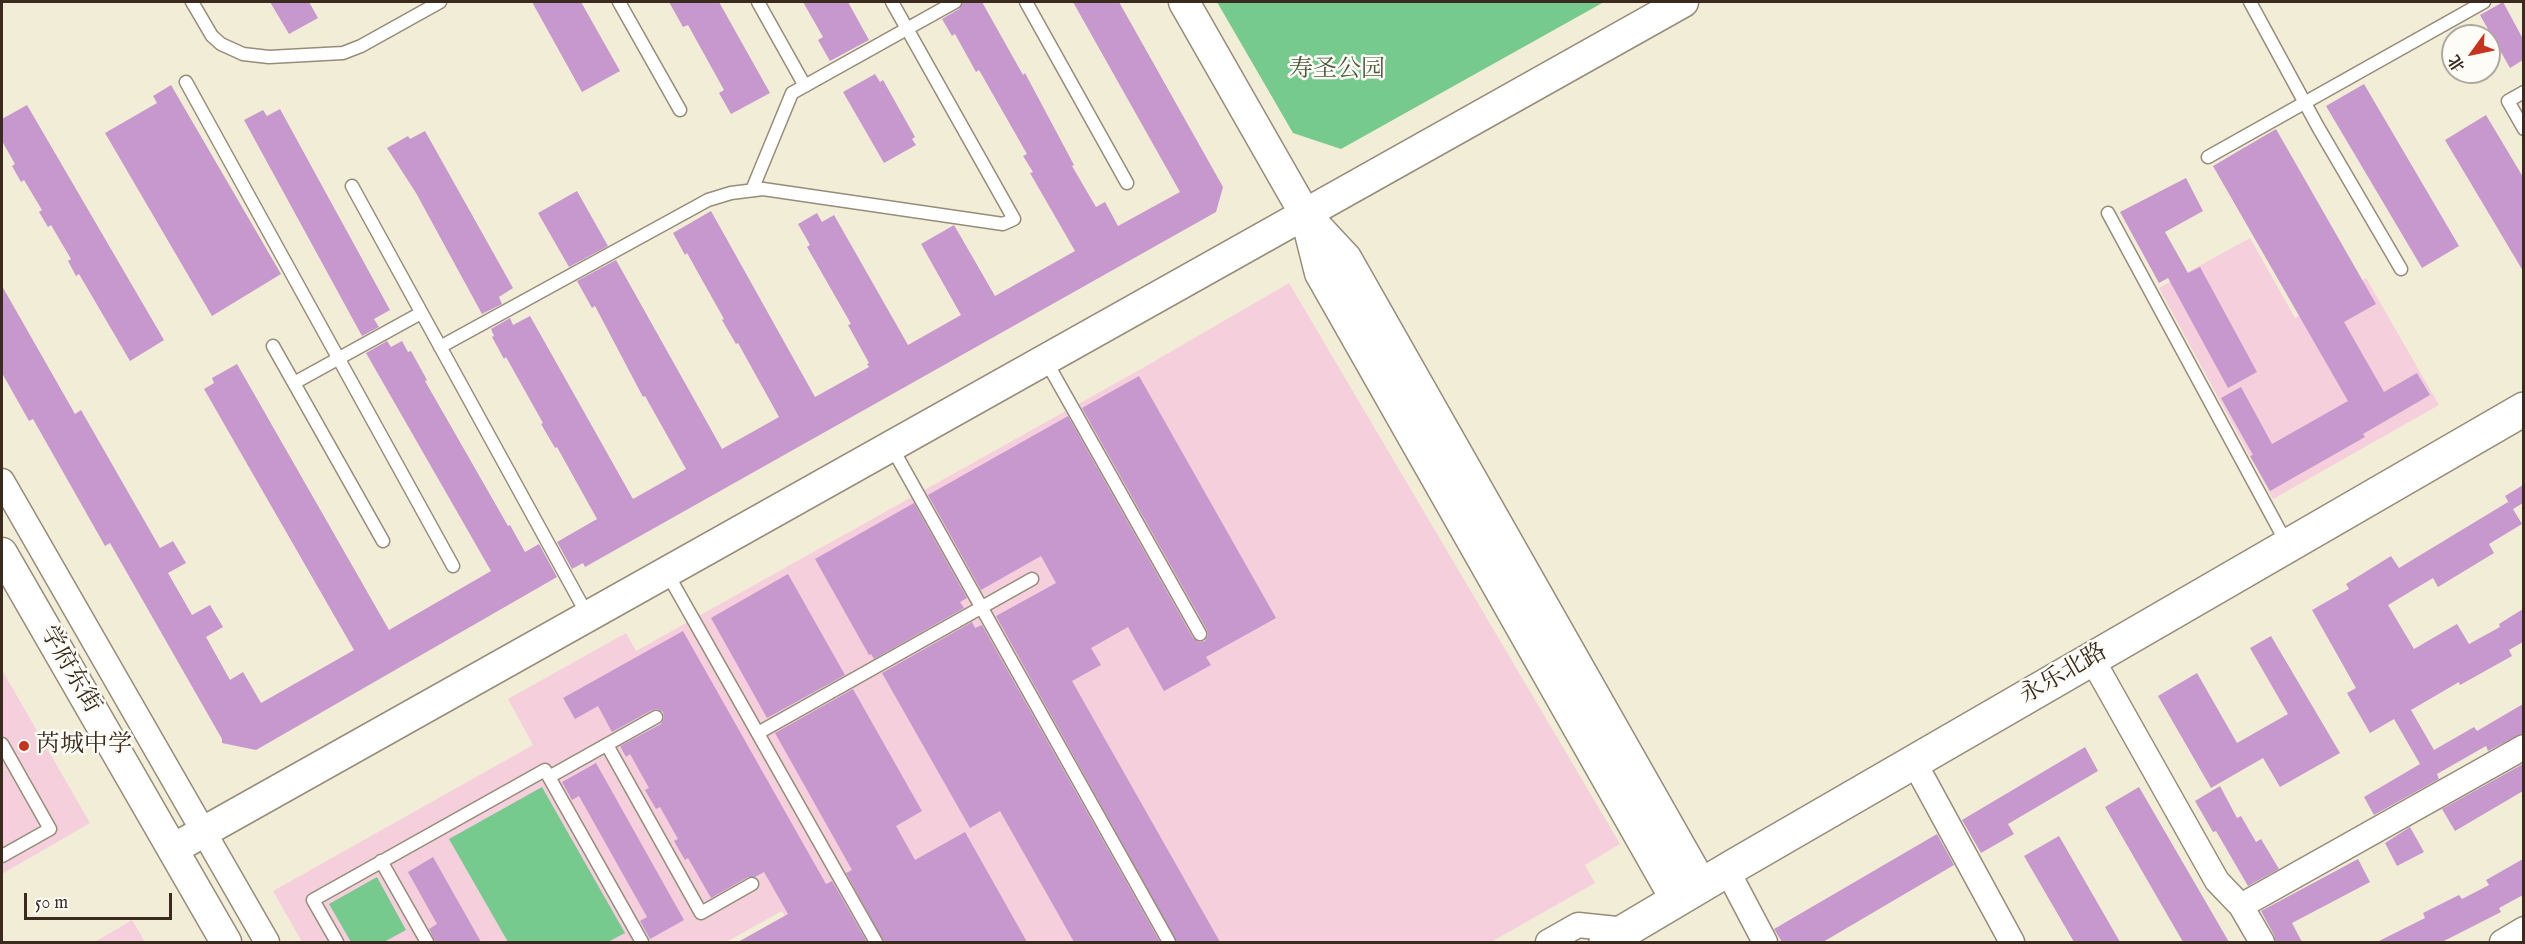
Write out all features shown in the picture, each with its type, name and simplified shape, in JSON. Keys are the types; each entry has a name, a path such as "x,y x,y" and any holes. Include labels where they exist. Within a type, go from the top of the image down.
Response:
{"main road":[{"name":"永乐北路","path":"1616,936 2523,409"}],"street":[{"path":"1184,2 1305,214 1320,273 1702,885 1765,942"},
{"path":"172,849 1683,2"},
{"path":"2,481 267,942"},
{"name":"学府东街","path":"2,553 226,942"},
{"path":"2092,659 2217,881 2241,906 2262,942"},
{"path":"2241,906 2523,747"},
{"path":"1914,762 2012,942"},
{"path":"1548,942 1578,925 1616,936"},
{"path":"2502,942 2523,929"}],"lane":[{"path":"192,2 212,36 221,44 243,54 269,57 343,53 361,46 440,2"},
{"path":"619,2 680,110"},
{"path":"758,2 805,86"},
{"path":"440,347 708,200 752,190 763,189 1003,224 1014,219 892,2"},
{"path":"752,190 792,93 955,2"},
{"path":"1026,2 1127,183"},
{"path":"2250,2 2401,269"},
{"path":"2208,157 2484,2"},
{"path":"186,82 453,566"},
{"path":"2523,92 2508,101 2523,129"},
{"path":"352,186 588,616"},
{"path":"2108,213 2288,545"},
{"path":"294,383 421,313"},
{"path":"273,346 383,541"},
{"path":"1045,359 1200,634"},
{"path":"891,446 1169,942"},
{"path":"667,572 876,942"},
{"path":"758,733 1032,579"},
{"path":"549,777 656,717"},
{"path":"2,744 50,829 2,856"},
{"path":"607,745 701,913 752,884"},
{"path":"337,942 313,900 544,770 642,942"},
{"path":"381,861 427,942"}],"shaded area":[{"path":"2250,238 2295,318 2366,278 2439,405 2273,499 2159,288"},
{"path":"1289,283 1620,844 1585,865 1595,883 1491,942 800,942 782,911 726,942 302,942 273,891 533,745 508,699 626,633 636,651 1141,369"},
{"name":"芮城中学","path":"2,670 90,823 2,874"},
{"path":"132,920 145,942 95,942"}],"green space":[{"name":"寿圣公园","path":"1217,2 1604,2 1341,149 1293,133"},
{"path":"542,787 625,933 608,942 508,942 449,839"},
{"path":"377,877 406,930 384,942 351,942 329,904"}],"building":[{"path":"270,2 309,2 318,18 289,34"},
{"path":"532,2 581,2 620,71 582,92"},
{"path":"669,2 719,2 770,93 731,114 719,93 724,90 688,25 683,27"},
{"path":"803,2 848,2 869,40 830,61 818,40 823,37"},
{"path":"963,2 982,2 1023,75 1025,73 1074,165 1072,166 1096,207 1105,202 1118,226 1180,192 1073,2 1119,2 1223,187 1216,212 585,567 583,563 572,569 557,542 597,519 557,447 555,448 541,424 543,423 506,357 504,359 492,337 494,336 491,329 510,318 513,325 530,316 633,499 686,469 645,396 643,397 595,306 592,308 577,281 616,260 722,449 779,417 738,343 736,344 722,320 724,319 687,253 685,255 673,233 711,211 815,397 869,367 848,325 851,324 807,247 810,245 798,224 817,213 822,222 834,215 908,345 961,315 921,244 954,225 995,296 1075,251 1030,173 1033,172 1023,156 1027,154 979,70 976,72 955,34 952,36 942,19 959,9"},
{"path":"2503,2 2523,39 2523,60 2510,68 2501,52 2501,24 2485,24 2480,15"},
{"path":"875,74 880,82 883,80 915,137 912,139 916,145 884,163 843,92"},
{"path":"2364,84 2459,246 2422,268 2326,106"},
{"path":"171,85 281,274 212,316 105,133 157,103 153,96"},
{"path":"27,105 164,340 130,361 79,274 76,276 68,261 71,259 51,225 48,227 39,212 42,210 24,180 21,182 12,166 15,164 2,141 2,119"},
{"path":"280,109 390,310 374,319 379,327 362,336 244,120 263,110 267,116"},
{"path":"2486,115 2523,177 2523,271 2445,140"},
{"path":"2276,129 2376,304 2344,322 2384,392 2417,373 2430,395 2363,434 2365,437 2270,491 2221,398 2241,387 2272,444 2348,401 2213,166"},
{"path":"425,131 513,288 499,297 502,304 482,314 416,193 387,148 408,136 410,139"},
{"path":"2186,178 2203,211 2165,232 2188,273 2200,267 2257,372 2228,388 2168,278 2159,283 2120,212"},
{"path":"577,191 608,246 569,267 538,213"},
{"path":"2,286 75,414 81,410 160,548 173,541 186,563 168,573 192,615 210,605 223,627 206,637 230,680 243,672 261,703 354,650 204,389 214,383 212,378 237,364 389,630 491,571 366,353 387,341 391,347 402,341 408,352 411,351 427,380 425,381 508,526 510,525 525,552 539,544 557,577 256,750 222,743 222,739 110,543 105,546 33,419 29,421 2,373"},
{"path":"1139,376 1276,618 1206,657 1211,665 1164,691 1128,627 1091,648 1101,665 1072,681 1220,942 1177,942 996,616 1056,583 1041,556 981,590 928,495 1068,416 1193,638 1199,642 1205,641 1208,635 1207,630 1082,408"},
{"path":"2523,485 2523,503 2513,509 2522,524 2489,544 2494,553 2438,587 2433,578 2388,605 2414,649 2457,624 2469,644 2500,627 2499,624 2523,609 2523,642 2509,650 2512,656 2460,685 2459,682 2411,710 2434,750 2474,727 2477,731 2523,704 2523,733 2488,751 2486,746 2437,774 2439,779 2374,815 2364,797 2420,764 2394,719 2370,733 2347,693 2356,688 2312,610 2349,589 2346,584 2391,556 2399,568 2508,502 2510,505 2505,496"},
{"path":"914,503 967,598 960,602 964,608 874,659 871,654 869,655 815,559"},
{"path":"788,574 845,675 767,718 711,618"},
{"path":"972,622 975,628 982,625 1160,942 1074,942 1000,811 970,828 882,673"},
{"path":"683,631 826,884 832,881 867,942 738,942 788,914 764,872 755,877 748,877 711,898 688,858 685,860 674,841 678,839 660,807 656,809 645,790 649,788 630,754 626,757 620,746 661,724 664,718 663,712 657,709 652,710 612,732 598,706 575,719 563,698"},
{"path":"2271,636 2340,753 2280,787 2263,758 2211,788 2158,696 2197,673 2237,743 2288,714 2250,648"},
{"path":"853,689 922,811 896,826 915,860 965,832 1027,942 884,942 846,873 852,870 775,733"},
{"path":"2085,747 2098,771 2008,824 2014,834 1981,853 1962,820"},
{"path":"596,763 684,920 650,939 640,921 647,917 579,796 572,800 562,782"},
{"path":"2523,764 2523,791 2455,831 2442,809"},
{"path":"2220,786 2237,818 2241,816 2256,842 2261,839 2279,869 2248,886 2216,831 2213,832 2195,801"},
{"path":"2139,787 2229,942 2183,942 2105,807"},
{"path":"2410,827 2424,852 2397,866 2385,843"},
{"path":"1937,834 1954,865 1823,942 1782,942 1774,929"},
{"path":"2059,836 2120,942 2074,942 2024,856"},
{"path":"433,857 481,942 435,941 429,929 437,924 408,872"},
{"path":"2358,859 2370,882 2292,923 2302,942 2276,942 2261,911"},
{"path":"2523,859 2523,895 2499,908 2501,912 2442,942 2377,942 2425,918 2423,913 2459,895 2462,899 2489,885 2486,880"}],"place":[{"name":"芮城中学","path":"24,746"}]}
